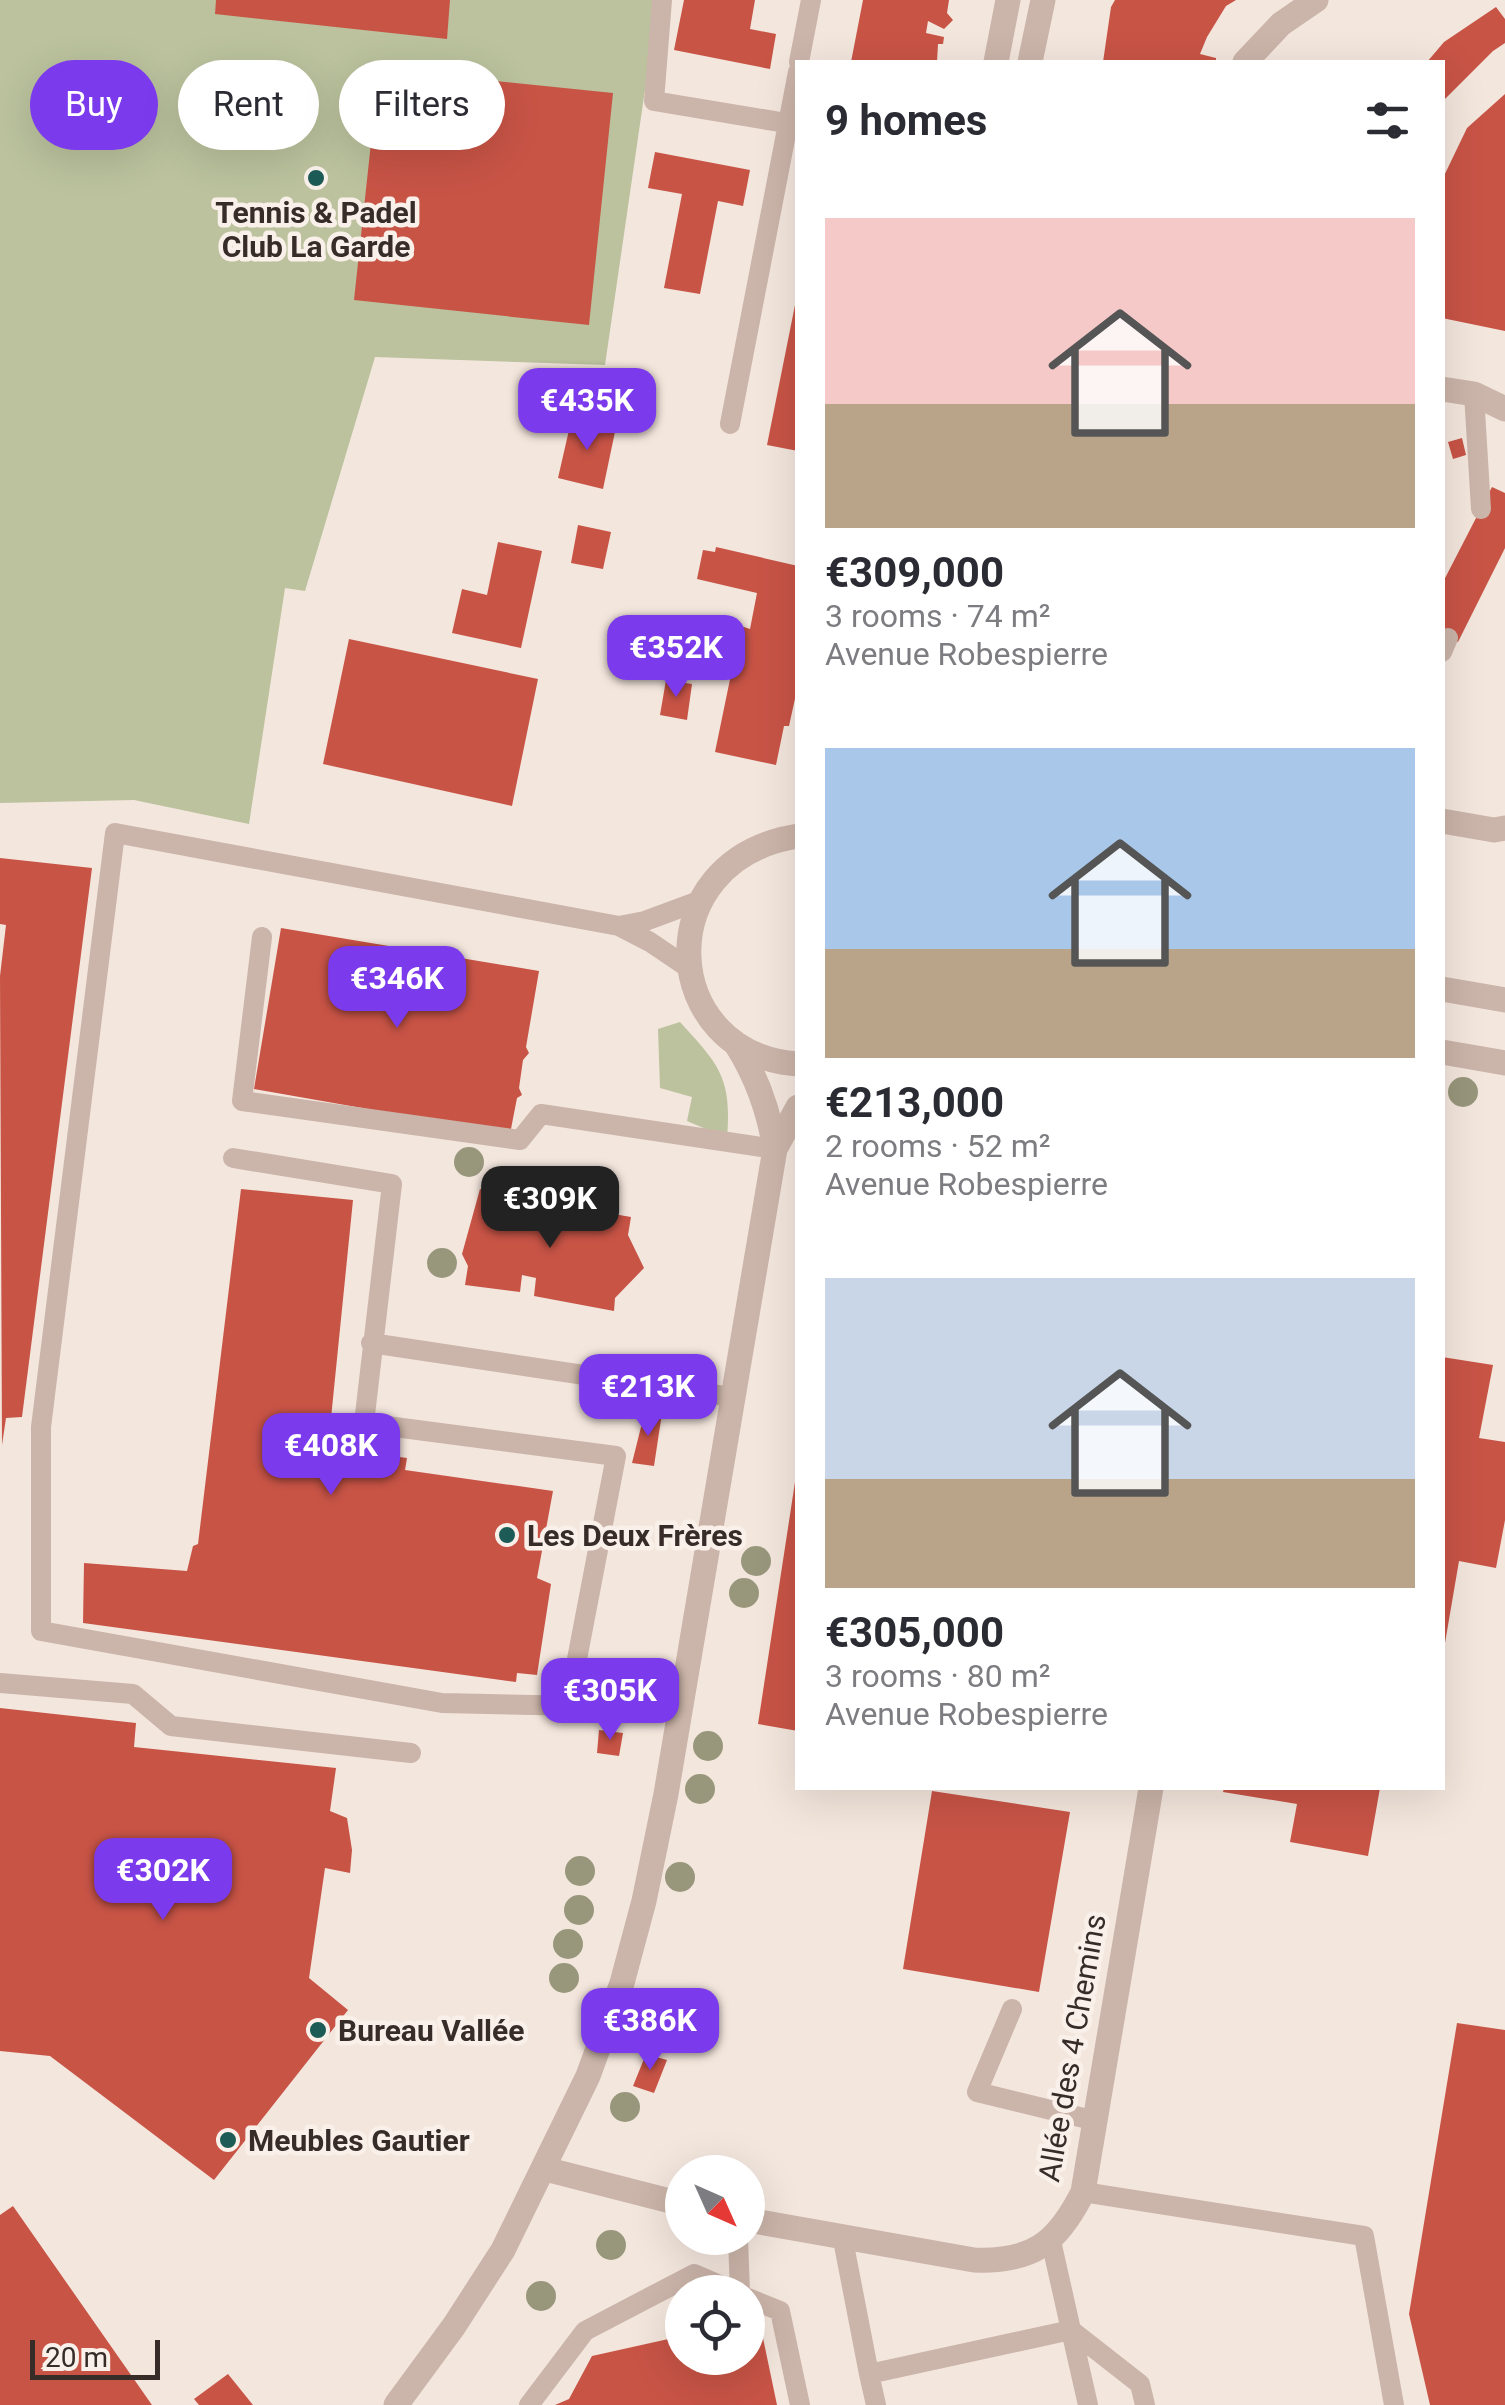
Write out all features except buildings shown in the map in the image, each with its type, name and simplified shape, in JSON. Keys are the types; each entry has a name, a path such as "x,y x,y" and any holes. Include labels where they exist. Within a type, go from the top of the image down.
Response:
{"street":[{"path":"996,60 1008,0"},
{"path":"1030,60 1043,0"},
{"path":"1247,60 1282,24 1316,0"},
{"path":"1445,389 1474,394 1505,410"},
{"path":"1445,822 1494,830 1505,828"},
{"path":"775,1149 766,1105 750,1065 706,1011 690,970 692,923 699,901 717,874 740,854 769,840 795,836"},
{"path":"1445,990 1505,1000"},
{"path":"736,1044 758,1056 795,1063"},
{"path":"1445,1053 1505,1063"},
{"path":"396,2405 503,2250 588,2076 622,1983 644,1901 681,1708 775,1149 795,1112"},
{"name":"Allée des 4 Chemins","path":"1051,2241 1083,2192 1151,1790"},
{"path":"544,2169 665,2200"},
{"path":"765,2224 843,2240 998,2261 1023,2256 1051,2241"}],"lane":[{"path":"662,0 654,100 792,124"},
{"path":"799,60 811,0"},
{"path":"730,424 795,98"},
{"path":"1474,394 1481,509"},
{"path":"681,1708 442,1703 41,1630 41,1426 115,833 619,926 690,970"},
{"path":"619,926 699,901"},
{"path":"262,937 242,1102 520,1140 542,1114 775,1149"},
{"path":"233,1158 392,1184 364,1423 616,1456 568,1706"},
{"path":"371,1343 731,1397"},
{"path":"0,1683 133,1694 171,1726 411,1753"},
{"path":"1012,2009 977,2092 1096,2121"},
{"path":"1083,2192 1364,2236 1394,2405"},
{"path":"843,2240 876,2405"},
{"path":"1051,2241 1088,2405"},
{"path":"529,2405 586,2331 665,2289"},
{"path":"765,2305 780,2312 800,2405"},
{"path":"869,2374 1070,2330 1140,2384 1145,2405"}],"green space":[{"name":"Tennis & Padel Club La Garde","path":"0,0 658,0 605,365 375,357 305,591 285,588 249,824 134,800 0,803"},
{"path":"680,1022 720,1073 727,1100 727,1138 687,1121 692,1097 660,1088 658,1029"}],"place":[{"name":"Tennis & Padel Club La Garde","path":"316,178"},
{"name":"Les Deux Frères","path":"507,1535"},
{"name":"Bureau Vallée","path":"318,2030"},
{"name":"Meubles Gautier","path":"228,2140"}]}
